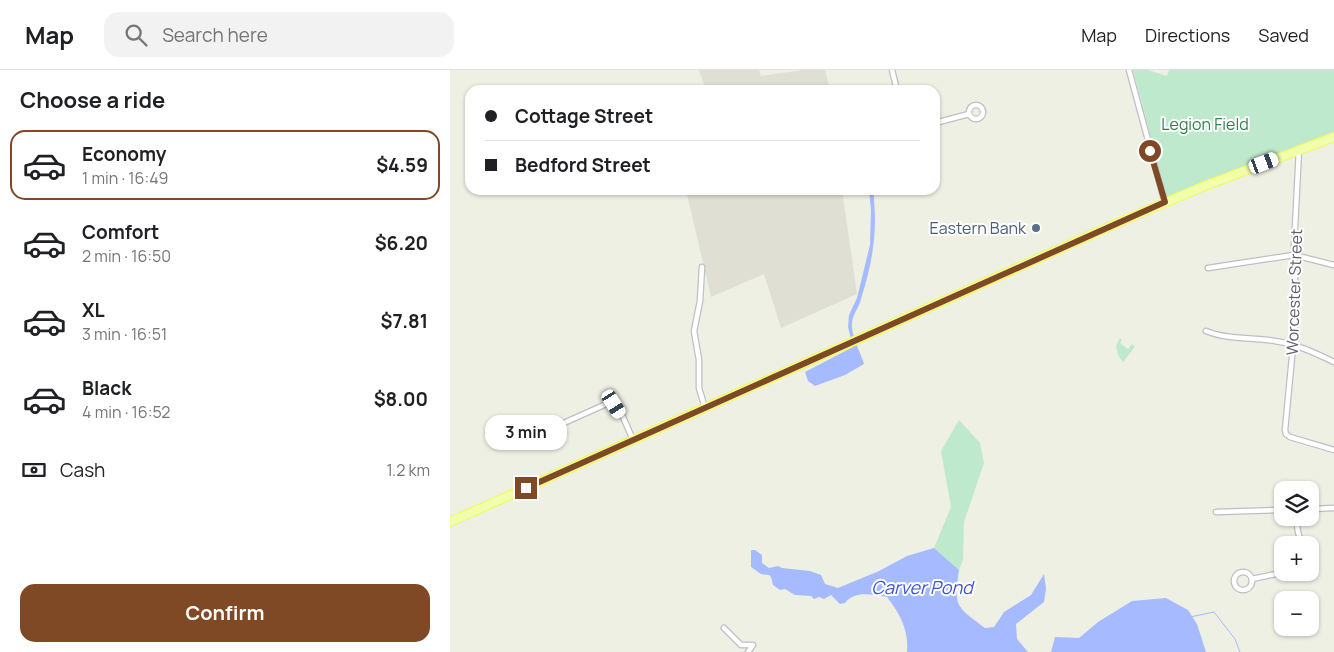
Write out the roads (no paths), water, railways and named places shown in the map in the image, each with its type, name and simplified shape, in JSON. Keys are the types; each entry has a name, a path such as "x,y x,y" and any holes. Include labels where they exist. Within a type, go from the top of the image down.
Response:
{"main road":[{"path":"450,522 1165,202 1334,137"}],"street":[{"path":"892,70 896,85"},
{"path":"1128,70 1165,202"},
{"path":"940,122 969,114"},
{"name":"Worcester Street","path":"1299,150 1294,255 1296,308 1285,430 1286,434 1290,437 1334,450"},
{"path":"1208,268 1294,255 1334,265"},
{"path":"702,267 700,301 694,330 699,360 699,388 705,408"},
{"path":"1206,331 1222,336 1266,339 1293,344 1334,362"},
{"path":"537,435 613,401 626,422 633,440"},
{"path":"1319,509 1334,508"},
{"path":"1216,512 1274,510"},
{"path":"1240,573 1248,574 1252,579 1250,587 1244,590 1237,588 1234,583 1235,576 1240,573"},
{"path":"1252,579 1274,574"},
{"path":"724,628 742,645 753,645 748,652"}],"water":[{"path":"869,195 873,195 875,232 871,258 865,285 852,324 864,364 845,375 815,386 808,381 805,372 853,347 848,327 849,315 857,298 870,245"},
{"name":"Carver Pond","path":"934,548 959,570 957,599 959,605 968,615 985,628 994,627 1004,612 1031,595 1044,574 1046,589 1044,602 1016,624 1017,639 1028,652 907,652 907,637 903,623 887,597 859,595 840,604 831,595 824,599 819,597 814,599 811,596 795,595 785,589 780,590 773,585 769,575 761,574 751,567 751,550 755,550 762,555 762,563 769,568 778,566 810,571 821,575 825,584 838,588 879,571 907,556"},
{"path":"1166,598 1188,610 1197,624 1206,652 1051,652 1055,637 1079,638 1098,622 1132,601"}],"waterway":[{"path":"1190,617 1214,612 1235,639 1240,652"}],"place":[{"name":"Eastern Bank","path":"1036,228"}],"park label":[{"name":"Legion Field","path":"1205,124"}]}
